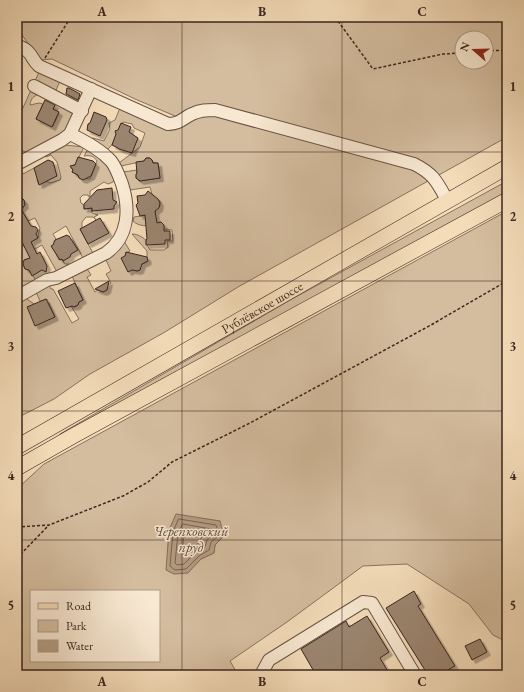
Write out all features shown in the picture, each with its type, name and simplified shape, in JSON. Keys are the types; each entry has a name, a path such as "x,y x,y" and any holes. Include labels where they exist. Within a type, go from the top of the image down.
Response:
{"main road":[{"name":"Рублёвское шоссе","path":"17,447 507,167"},
{"name":"Рублёвское шоссе","path":"17,468 80,432 507,200"}],"street":[{"path":"17,45 26,50 33,60 40,66 168,124 176,124 191,114 204,110 215,110 414,164 426,170 435,180 447,200"},
{"path":"34,86 82,111"},
{"path":"17,164 62,140 70,134 91,89"},
{"path":"19,292 46,280 56,278 106,253 118,242 125,226 127,217 124,189 112,162 95,148 70,134"},
{"path":"262,675 269,660 363,602 372,603 415,675"}],"path":[{"path":"40,66 71,17"},
{"path":"335,17 373,69 442,54 454,53"},
{"path":"494,51 507,50"},
{"path":"17,526 49,525 123,496 148,482 172,462 271,412 431,325 507,281"},
{"path":"17,558 49,525"}],"green space":[{"path":"17,17 507,17 507,137 238,287 165,332 90,374 54,399 17,418 17,301 27,297 28,300 55,317 47,299 40,301 36,292 49,285 51,289 53,289 72,323 79,319 71,306 75,307 83,300 71,274 86,267 91,275 87,277 95,292 98,290 103,292 107,290 108,285 111,283 106,274 111,271 106,260 124,241 130,251 126,253 134,270 140,270 140,265 147,262 147,251 132,234 138,235 146,240 150,250 164,250 168,247 167,241 173,241 172,230 164,229 161,222 156,225 147,226 135,223 133,221 134,217 155,214 155,210 160,206 160,201 153,198 150,187 130,190 123,172 137,170 136,178 139,181 160,178 158,163 153,163 150,158 146,158 144,161 121,166 119,163 140,147 145,133 134,128 132,124 123,122 112,145 107,150 92,138 104,141 110,129 109,123 115,120 120,108 171,131 175,116 135,99 52,59 40,60 17,28"},
{"path":"39,72 60,81 56,90 59,93 37,95 31,100 30,105 39,103 43,104 36,119 53,126 59,113 53,109 57,102 73,110 73,118 70,125 58,137 28,154 20,149 17,140 17,119"},
{"path":"65,145 84,147 75,165 71,168 73,170 72,172 78,175 79,178 90,179 97,161 92,156 84,156 88,149 108,165 115,178 113,182 108,184 104,182 90,191 90,197 88,195 83,195 80,198 81,203 84,205 84,209 90,208 91,206 92,213 98,215 94,217 96,220 93,217 86,217 82,222 82,228 80,229 94,255 84,260 66,226 53,234 56,239 54,242 55,244 52,246 59,260 62,259 65,264 69,264 70,266 57,272 42,245 28,253 30,258 24,260 23,264 25,269 29,270 37,282 24,287 17,281 17,247 24,246 39,237 38,235 40,228 35,218 28,221 23,211 25,205 24,200 22,198 17,198 17,170 20,169 23,174 34,168 38,178 38,183 46,181 50,183 60,180 61,177 57,162 51,155 46,157 44,154"},
{"path":"507,181 507,194 60,435 292,299"},
{"path":"507,211 507,642 493,635 469,604 407,564 363,566 287,622 230,661 238,675 17,675 17,489 44,464","holes":["211,520 220,521 222,538 215,545 214,553 201,559"]}],"water":[{"name":"Черепковский пруд","path":"176,514 220,521 222,529 222,536 215,545 214,553 201,559 188,573 174,574 166,570 169,530"}],"building":[{"path":"67,88 80,94 78,100 66,94"},
{"path":"45,100 55,105 53,109 59,112 52,127 36,119"},
{"path":"94,112 106,117 107,120 100,136 87,130 88,124 90,123"},
{"path":"121,123 131,127 129,132 138,138 132,153 112,145 116,134 115,131 118,130"},
{"path":"78,157 93,161 96,164 91,176 83,180 72,172 73,170 70,166 75,165"},
{"path":"146,158 150,158 153,163 158,163 160,178 140,181 136,178 136,162 144,161"},
{"path":"48,160 53,162 57,176 39,185 34,168"},
{"path":"112,188 113,200 117,202 114,209 92,211 92,208 84,209 84,204 97,190"},
{"path":"148,191 158,199 160,203 159,208 155,211 157,223 161,222 164,225 164,231 170,231 170,240 165,240 165,244 146,245 145,215 140,216 136,205 138,203 137,196 145,195"},
{"path":"17,198 22,198 24,200 25,205 21,209 31,226 36,227 38,230 36,234 38,238 31,242 37,254 40,252 47,266 46,272 42,270 32,276 29,270 25,269 23,264 24,260 30,258 22,242 17,241"},
{"path":"100,218 109,233 88,244 80,229"},
{"path":"67,235 78,250 63,261 62,259 60,260 51,246 55,240"},
{"path":"126,252 147,257 148,261 142,264 140,270 132,270 128,272 121,258 125,256"},
{"path":"109,281 107,290 103,292 95,289"},
{"path":"75,283 83,300 74,307 72,306 66,308 58,291"},
{"path":"46,299 55,317 35,326 27,307"},
{"path":"414,591 421,604 418,606 455,666 439,675 428,675 386,608"},
{"path":"367,616 389,652 380,658 390,675 316,675 301,649 346,621 349,627"},
{"path":"480,639 487,652 472,660 465,646"}]}
